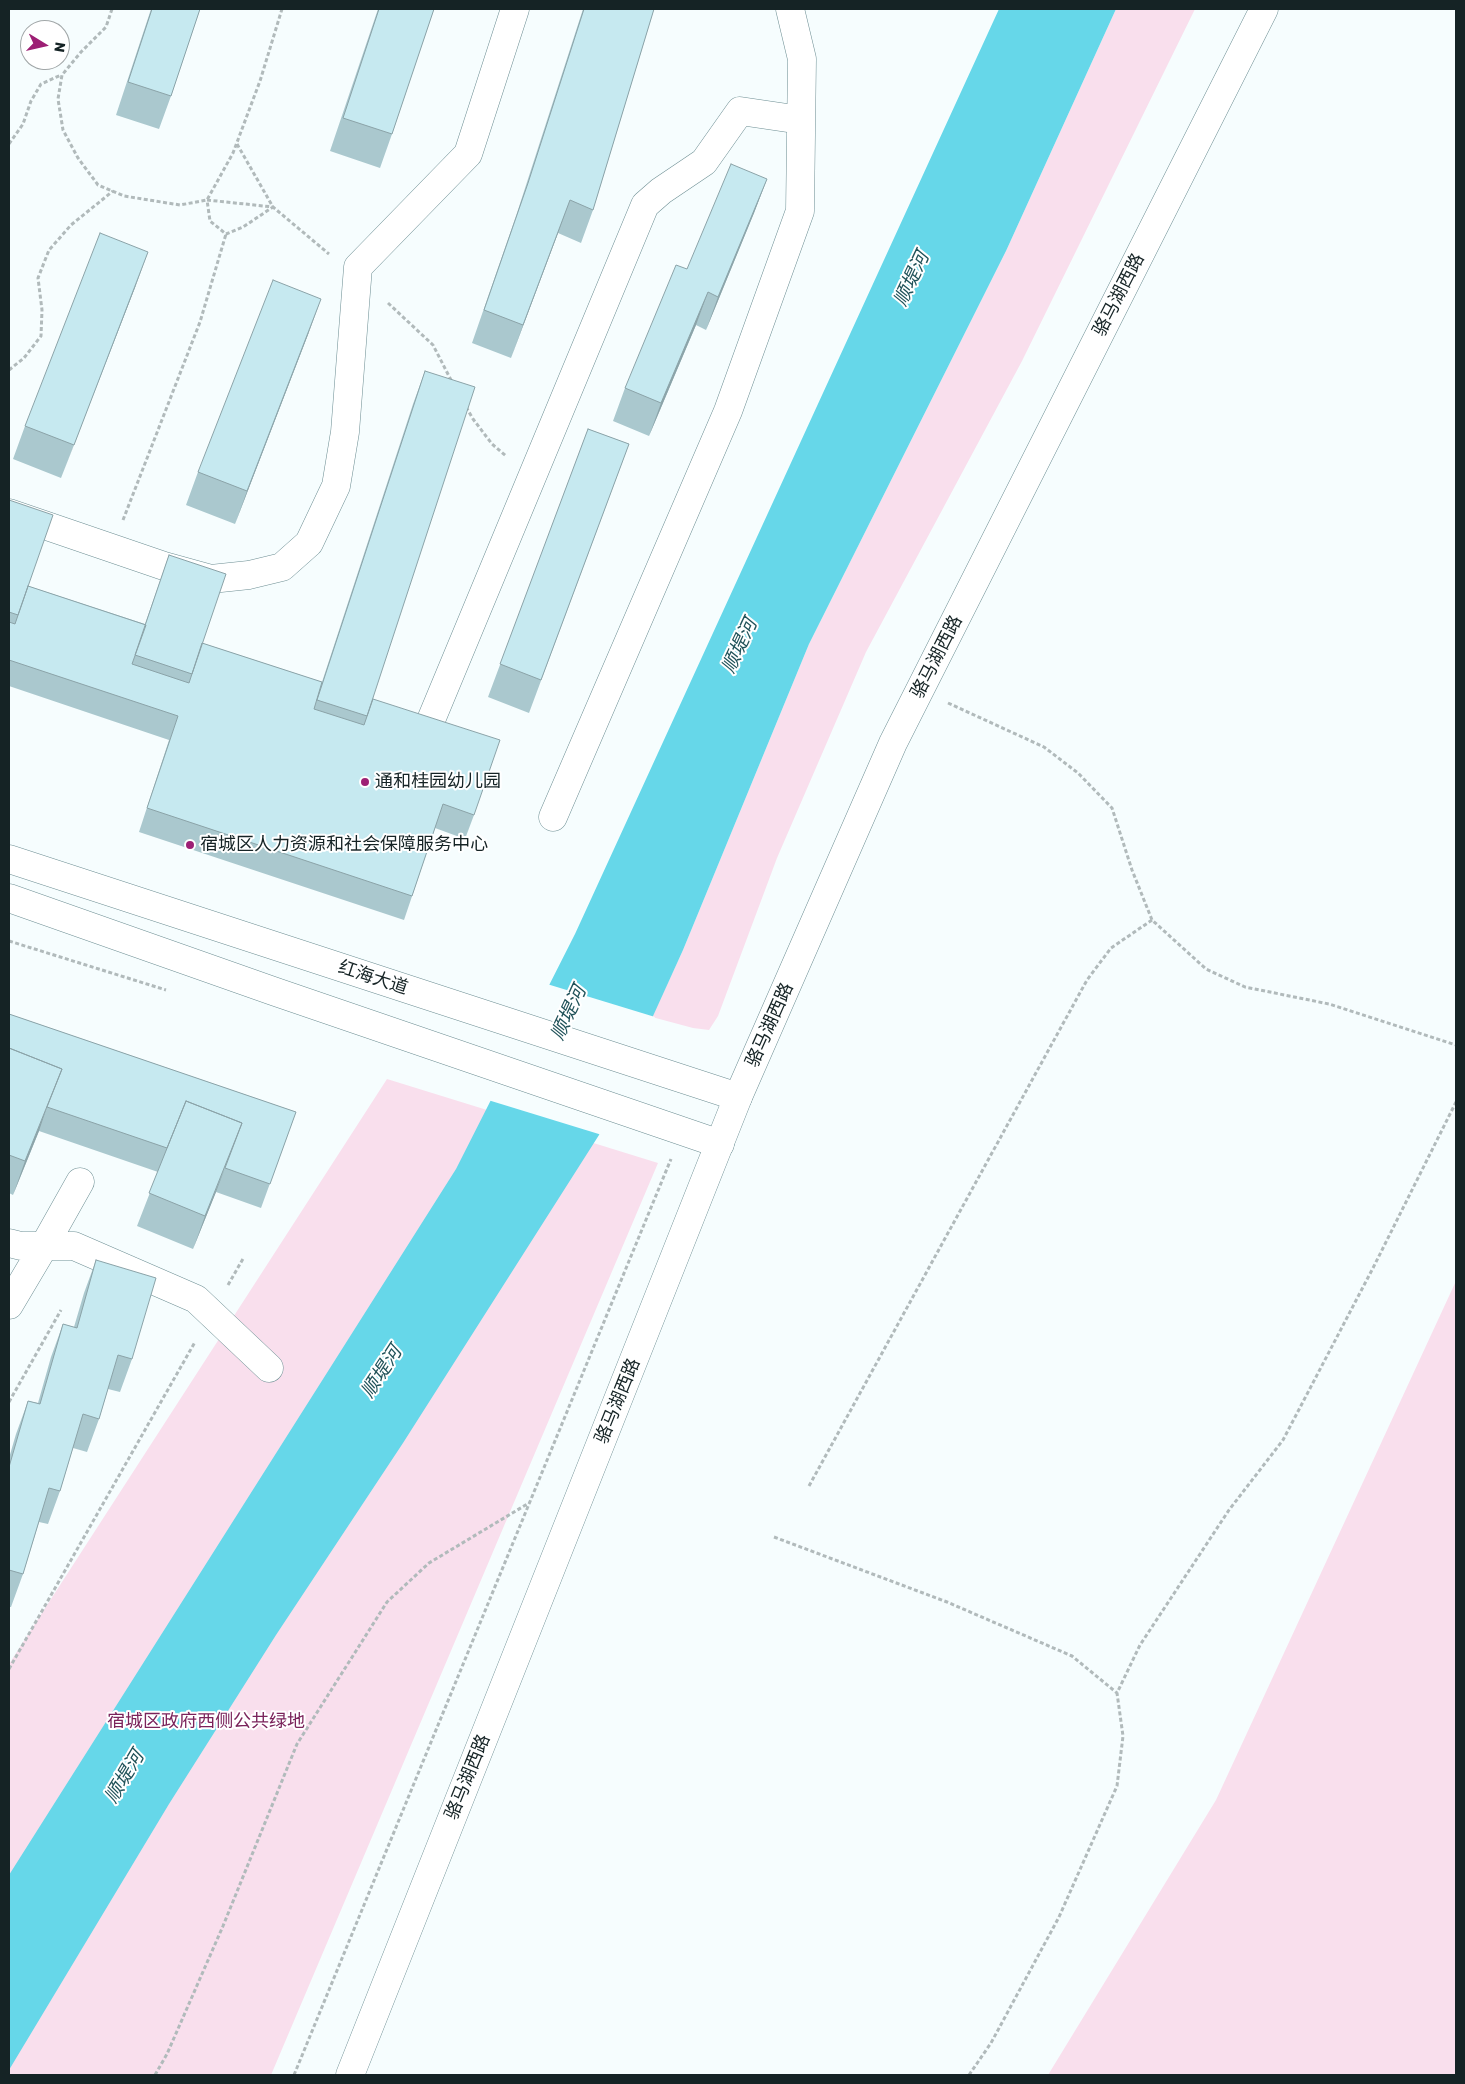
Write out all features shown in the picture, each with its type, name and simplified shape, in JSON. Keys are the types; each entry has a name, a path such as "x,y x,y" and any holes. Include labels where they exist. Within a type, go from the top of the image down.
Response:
{"street":[{"path":"9,512 211,580 249,575 282,567 309,544 336,486 345,432 358,267 468,154 515,9"},
{"path":"553,817 728,411 800,211 802,59 790,9"},
{"name":"骆马湖西路","path":"350,2075 738,1097 893,743 1264,9"},
{"path":"431,720 645,205 661,191 704,162 740,111 801,120"},
{"name":"红海大道","path":"9,859 738,1097"},
{"path":"9,898 263,988 720,1144"},
{"path":"9,1305 80,1182"},
{"path":"9,1243 21,1246 74,1246 196,1299 269,1368"}],"path":[{"path":"9,144 23,124 31,102 41,84 62,75 81,52 106,27 112,9"},
{"path":"226,234 210,221 206,200 233,153 260,81 282,9"},
{"path":"62,75 58,99 63,130 78,158 98,185 124,196 180,205 206,200 273,207 243,227 226,234"},
{"path":"9,370 24,358 41,336 42,310 38,278 49,250 71,225 113,191"},
{"path":"113,548 136,483 200,322 226,234"},
{"path":"920,690 1044,747 1078,773 1112,808 1132,870 1152,920 1206,969 1245,987 1329,1004 1456,1045"},
{"path":"809,1486 1086,980 1112,948 1152,920"},
{"path":"969,2075 991,2043 1059,1917 1117,1786 1123,1736 1117,1693 1140,1645 1181,1580 1229,1510 1284,1440 1456,1102"},
{"path":"294,2075 683,1131"},
{"path":"9,1669 244,1257"},
{"path":"9,1402 60,1310"},
{"path":"155,2075 167,2054 223,1926 297,1744 387,1602 428,1563 530,1503"},
{"path":"774,1537 947,1602 1072,1656 1117,1693"}],"green space":[{"path":"1116,9 1195,9 1022,361 866,652 777,858 718,1016 709,1030 693,1028 652,1017 683,950 809,644 1006,251"},
{"name":"宿城区政府西侧公共绿地","path":"387,1079 658,1163 271,2075 9,2075 9,1664"},
{"path":"1456,1281 1456,2075 1048,2075 1216,1800"}],"water":[{"name":"顺堤河","path":"999,9 1116,9 1006,251 809,644 683,950 599,1135 403,1443 276,1635 169,1804 9,2070 9,1875 456,1169 575,934"}],"pier":[{"path":"547,984 655,1017 602,1135 488,1100"}],"building":[{"path":"152,9 200,9 171,96 128,82"},
{"path":"379,9 434,9 392,134 343,118"},
{"path":"584,9 654,9 593,210 570,200 523,325 484,310 528,183"},
{"path":"731,164 767,179 718,297 708,292 661,403 625,388 676,265 687,269"},
{"path":"100,233 148,252 74,445 25,426"},
{"path":"273,280 321,299 247,491 198,472"},
{"path":"425,371 475,387 367,716 317,700"},
{"path":"588,429 629,444 541,680 500,664"},
{"path":"9,500 53,515 18,615 9,612"},
{"path":"169,555 226,574 192,674 135,655"},
{"path":"28,586 146,625 132,664 189,683 202,643 322,682 314,709 364,725 373,699 500,740 474,815 443,804 412,896 147,808 178,716 9,660 9,622 15,624"},
{"path":"9,1014 296,1112 270,1184 225,1168 242,1123 186,1101 167,1148 47,1107 62,1069 9,1048"},
{"path":"9,1048 62,1069 25,1161 9,1155"},
{"path":"186,1101 242,1123 205,1216 149,1193"},
{"path":"96,1260 156,1278 132,1359 118,1355 99,1419 83,1414 60,1491 49,1488 23,1574 9,1570 9,1467 28,1401 40,1404 63,1324 77,1328"}],"place":[{"name":"通和桂园幼儿园","path":"365,782"},
{"name":"宿城区人力资源和社会保障服务中心","path":"190,845"}]}
